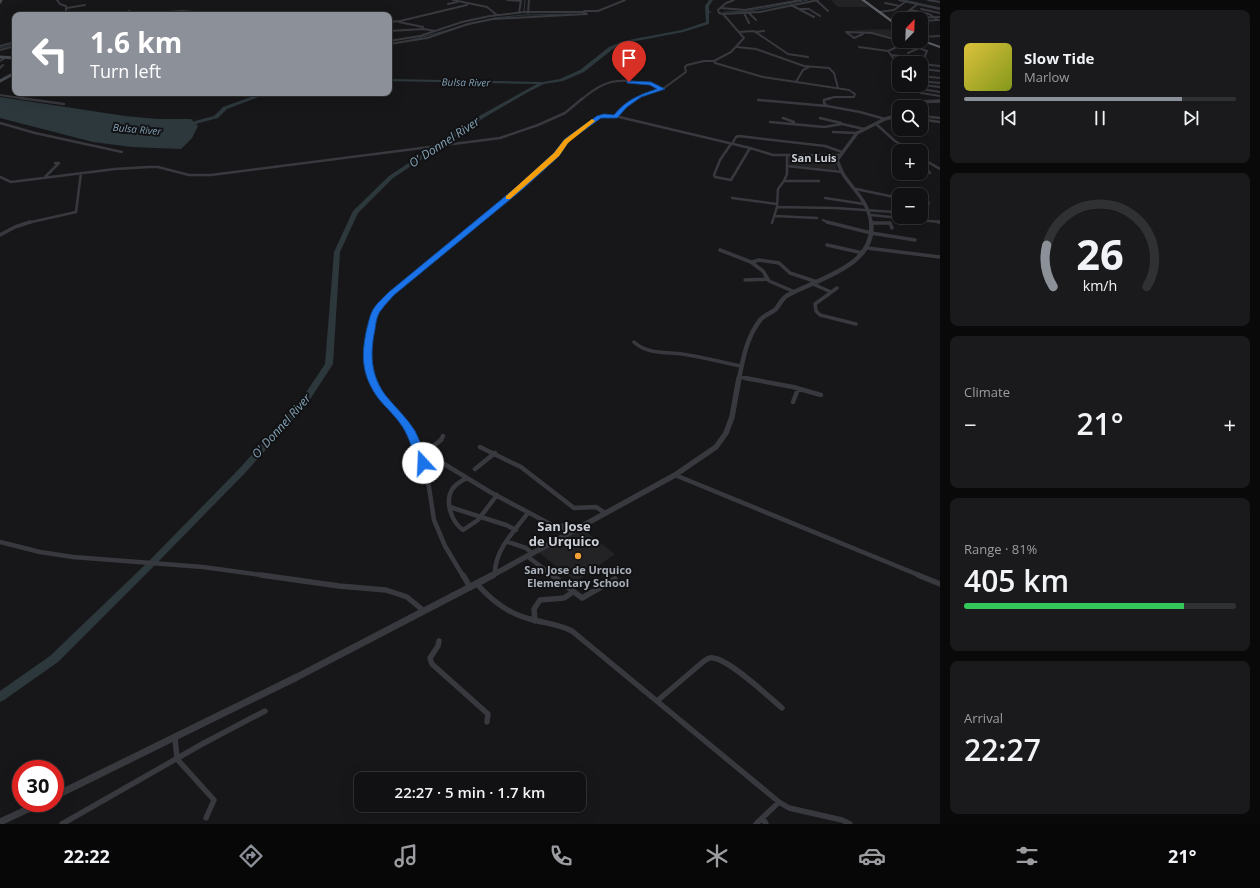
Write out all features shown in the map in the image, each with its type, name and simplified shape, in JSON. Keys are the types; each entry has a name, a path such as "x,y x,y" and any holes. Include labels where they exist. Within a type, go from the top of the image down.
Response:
{"highway":[{"path":"863,0 892,22"},
{"path":"928,41 940,47"}],"main road":[{"path":"0,57 12,58"},
{"path":"0,81 12,74"}],"street":[{"path":"57,0 60,4 66,6 67,8 85,6"},
{"path":"453,0 488,7 497,15"},
{"path":"507,0 521,0 520,12"},
{"path":"528,14 529,0"},
{"path":"392,44 427,38 480,21 528,14 598,11 625,0"},
{"path":"615,116 625,105 639,96 662,89 686,72 685,67 687,65 704,61 714,61 737,47 744,38 718,10 734,0"},
{"path":"721,8 745,10 801,0"},
{"path":"723,14 749,13 817,0 828,10"},
{"path":"898,0 940,8"},
{"path":"909,0 940,8"},
{"path":"928,0 940,2"},
{"path":"448,4 459,2"},
{"path":"893,2 902,4"},
{"path":"879,12 892,11 905,2"},
{"path":"392,22 466,5 467,3"},
{"path":"885,3 900,6"},
{"path":"902,11 907,12 918,4"},
{"path":"790,5 814,17"},
{"path":"66,12 67,8"},
{"path":"800,9 807,8 820,16"},
{"path":"914,8 940,14"},
{"path":"911,10 929,14 940,14"},
{"path":"166,12 194,12"},
{"path":"392,41 415,37 465,21 497,15 520,12 528,14 587,14 586,12 574,12"},
{"path":"744,13 749,23"},
{"path":"749,13 756,20"},
{"path":"929,14 939,20"},
{"path":"928,17 933,17 940,14"},
{"path":"928,21 939,20"},
{"path":"398,21 435,31"},
{"path":"392,31 424,29 435,31"},
{"path":"753,31 788,54 808,57"},
{"path":"739,32 764,31"},
{"path":"864,33 853,38 846,32 872,33 892,37"},
{"path":"928,37 940,36"},
{"path":"0,46 12,43"},
{"path":"0,50 12,47"},
{"path":"737,47 756,49 810,66 831,70 838,82 838,88"},
{"path":"859,47 888,51 895,48"},
{"path":"888,51 891,55 924,58 927,51 919,48 908,52"},
{"path":"0,61 4,61 7,58"},
{"path":"714,61 718,64 763,77 838,88 855,94 854,97 828,98 824,100 824,103 827,106"},
{"path":"0,68 3,65"},
{"path":"928,65 940,66"},
{"path":"796,82 803,70 810,66"},
{"path":"928,70 940,71"},
{"path":"928,77 940,77"},
{"path":"0,177 11,182 115,168 149,167 158,167 191,176 211,175 492,139 529,129 565,113 583,98 604,84 617,82 647,83 662,89"},
{"path":"928,83 940,83"},
{"path":"928,84 940,87"},
{"path":"928,90 940,92"},
{"path":"922,92 940,96"},
{"path":"0,95 64,104"},
{"path":"758,100 827,106 860,112 885,119"},
{"path":"928,102 940,101"},
{"path":"935,117 938,114"},
{"path":"470,587 455,562 434,519 428,477 418,448 406,424 382,396 368,370 367,361 369,338 373,318 377,309 392,294 522,187 556,155 567,140 599,117 615,116 750,148 773,155 787,156 841,154"},
{"path":"875,116 878,123 900,144"},
{"path":"928,116 940,118"},
{"path":"64,792 175,738 453,597 459,592 477,584 567,533 675,475 716,446 722,441 730,424 737,398 741,366 750,340 761,320 776,308 787,295 815,283 838,270 865,250 871,233 871,215 856,189 842,172 838,160 857,133 892,117"},
{"path":"783,118 798,124"},
{"path":"820,118 864,129"},
{"path":"928,120 940,122"},
{"path":"770,122 824,127 842,124"},
{"path":"0,123 35,133 122,152"},
{"path":"833,132 857,133"},
{"path":"750,148 731,180 715,177 714,175 720,160 736,137 825,146 834,148 841,154"},
{"path":"772,224 777,205 778,189 785,181 788,172 787,156"},
{"path":"928,162 940,169"},
{"path":"44,178 58,164 55,163"},
{"path":"787,166 842,172"},
{"path":"0,236 16,227 30,222 76,212 81,173"},
{"path":"785,181 819,181"},
{"path":"856,189 892,197"},
{"path":"732,198 777,205 892,212"},
{"path":"825,198 864,204"},
{"path":"871,215 940,222"},
{"path":"775,216 817,218"},
{"path":"822,220 831,224 871,233 915,240"},
{"path":"872,223 890,223 892,228"},
{"path":"827,245 940,257"},
{"path":"720,250 751,262 763,271 767,280 774,285 795,292"},
{"path":"751,262 760,260 779,264 790,273 815,283 831,292"},
{"path":"745,280 767,280"},
{"path":"837,288 815,304 814,308 817,314 856,324"},
{"path":"634,342 638,346 653,351 672,353 741,366"},
{"path":"739,377 821,395"},
{"path":"793,402 798,389"},
{"path":"425,453 443,436"},
{"path":"480,447 521,467 574,508 596,507 605,513"},
{"path":"418,448 466,478 567,533"},
{"path":"475,469 495,454"},
{"path":"675,475 940,584"},
{"path":"466,478 451,491 450,507 454,520 463,530 471,526 481,516 497,495"},
{"path":"450,507 481,516 516,530"},
{"path":"495,574 494,563 528,513"},
{"path":"550,524 562,526 583,525"},
{"path":"0,542 40,552 73,557 203,567 339,586 386,590 407,597 424,612"},
{"path":"508,542 526,548 530,555 579,597 585,598 615,579"},
{"path":"477,584 492,599 503,607 524,618 557,624 568,629 779,802 789,808 842,820 850,824"},
{"path":"536,621 534,608 540,600 564,598 573,592"},
{"path":"439,641 438,646 430,658 432,664 488,714 487,722"},
{"path":"657,701 708,658 716,658 739,673 782,708"},
{"path":"62,824 265,711"},
{"path":"175,738 177,759 212,797 214,802 206,818"},
{"path":"756,824 779,802"},
{"path":"0,822 22,812"},
{"path":"763,818 766,824"}],"shaded area":[{"path":"831,0 861,0 869,7 838,7"},
{"path":"892,29 892,36 888,37 852,30"},
{"path":"788,156 835,156 837,170 790,165"},
{"name":"San Jose de Urquico Elementary School","path":"581,528 615,554 576,582 537,551"}],"water":[{"path":"0,97 125,116 157,119 191,119 198,126 192,138 181,149 132,147 93,142 0,118"}],"waterway":[{"path":"524,11 525,0"},
{"path":"543,83 561,80 582,71 611,48 625,42 683,31 708,23 707,6 711,0"},
{"path":"724,12 750,11 808,0"},
{"path":"904,0 940,8"},
{"path":"494,18 524,15 572,14"},
{"path":"411,40 490,19"},
{"path":"0,48 12,45"},
{"name":"Bulsa River","path":"392,80 543,83"},
{"name":"O' Donnel River","path":"0,697 54,659 152,563 242,471 304,402 329,364 337,252 355,212 391,177 483,116 543,83"},
{"name":"Bulsa River","path":"186,127 197,122 216,117 225,108 259,96"}],"slow traffic":[{"path":"508,198 556,155 566,141 592,121"}],"place":[{"name":"San Jose de Urquico Elementary School","path":"578,556"}],"district":[{"name":"San Luis","path":"814,157"},
{"name":"San Jose de Urquico","path":"564,534"}],"route":[{"path":"423,463 410,432 401,417 382,396 368,370 367,361 369,338 373,318 377,309 381,303 522,187 556,155 567,140 599,117 615,116 625,105 639,96 662,89 642,82 629,82"}]}
